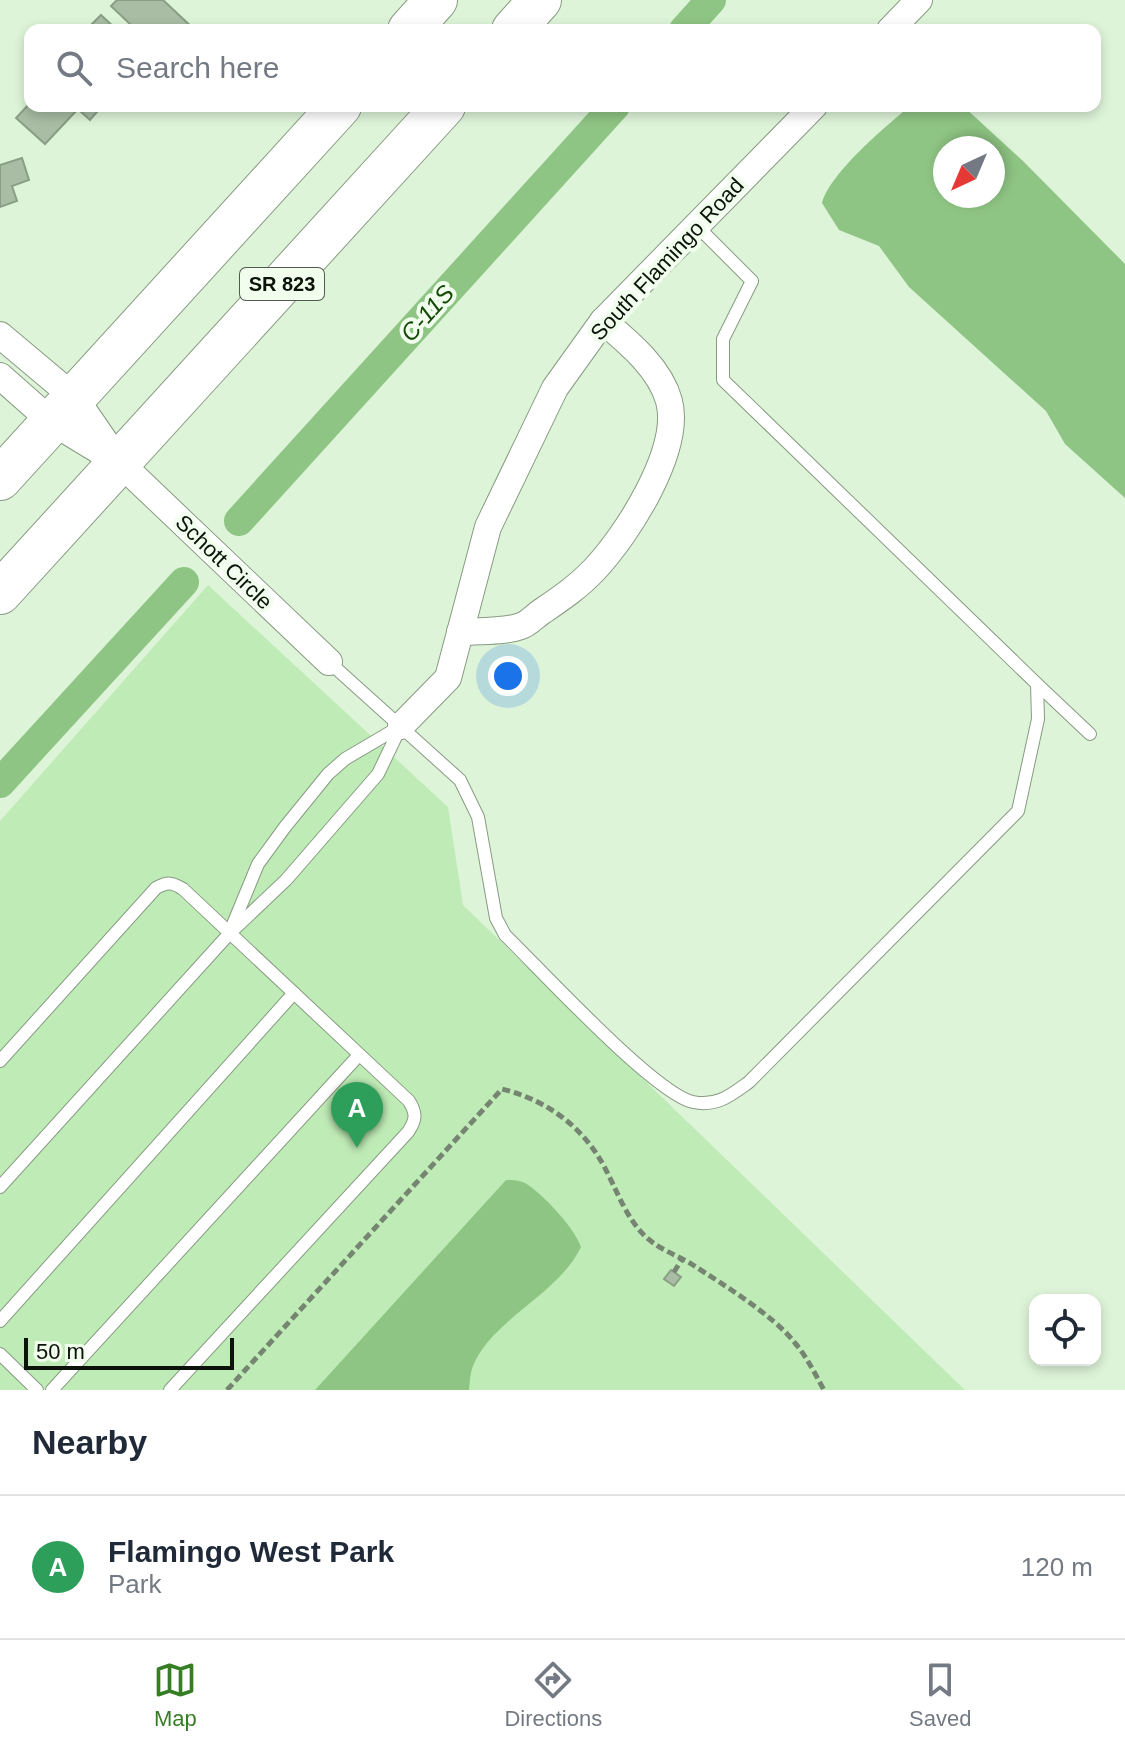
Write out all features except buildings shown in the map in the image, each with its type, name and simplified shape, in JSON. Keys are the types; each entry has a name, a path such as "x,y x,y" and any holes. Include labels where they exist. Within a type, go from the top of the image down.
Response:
{"highway":[{"path":"414,24 436,0"},
{"path":"518,24 540,0"},
{"path":"0,479 335,112"},
{"name":"SR 823","path":"0,593 439,112"}],"street":[{"path":"896,24 919,0"},
{"name":"South Flamingo Road","path":"401,726 448,678 488,527 555,388 603,321 808,112"},
{"path":"460,632 521,626 570,593 595,569 645,497 671,435 669,401 654,372 631,345 603,321"},
{"path":"0,335 63,410"},
{"path":"0,376 63,410"},
{"name":"Schott Circle","path":"63,410 329,662"}],"lane":[{"path":"696,225 752,281 723,339 723,380 1090,734"},
{"path":"329,662 460,780 483,836 496,918 505,935 648,1075 691,1102 710,1103 724,1100 749,1082 1018,811 1038,719 1037,684"},
{"path":"229,934 258,864 328,774 345,759 401,726"},
{"path":"0,1187 229,934 286,880 378,774 401,726"},
{"path":"0,1061 156,888 166,883 175,884 409,1101 415,1112 415,1122 170,1390"},
{"path":"0,1321 294,993"},
{"path":"52,1390 359,1055"},
{"path":"0,1354 37,1390"}],"path":[{"path":"229,1389 502,1089 535,1099 567,1120 597,1154 642,1233 662,1249 729,1290 786,1333 805,1356 824,1390"},
{"path":"674,1272 682,1259"}],"shaded area":[{"path":"903,112 970,112 996,136 933,136 933,208 1005,208 1005,144 1125,264 1125,498 1065,444 1046,411 909,287 879,246 839,230 822,203 827,191 847,165"},
{"path":"208,585 448,807 463,905 965,1390 0,1390 0,821"},
{"path":"506,1180 523,1182 540,1195 565,1221 581,1247 557,1279 494,1335 482,1350 472,1369 469,1390 315,1390"}],"waterway":[{"name":"C-11S","path":"689,24 711,0"},
{"name":"C-11S","path":"239,521 610,112"},
{"name":"C-11S","path":"0,783 184,582"}],"place":[{"name":"Flamingo West Park","path":"357,1148"}]}
